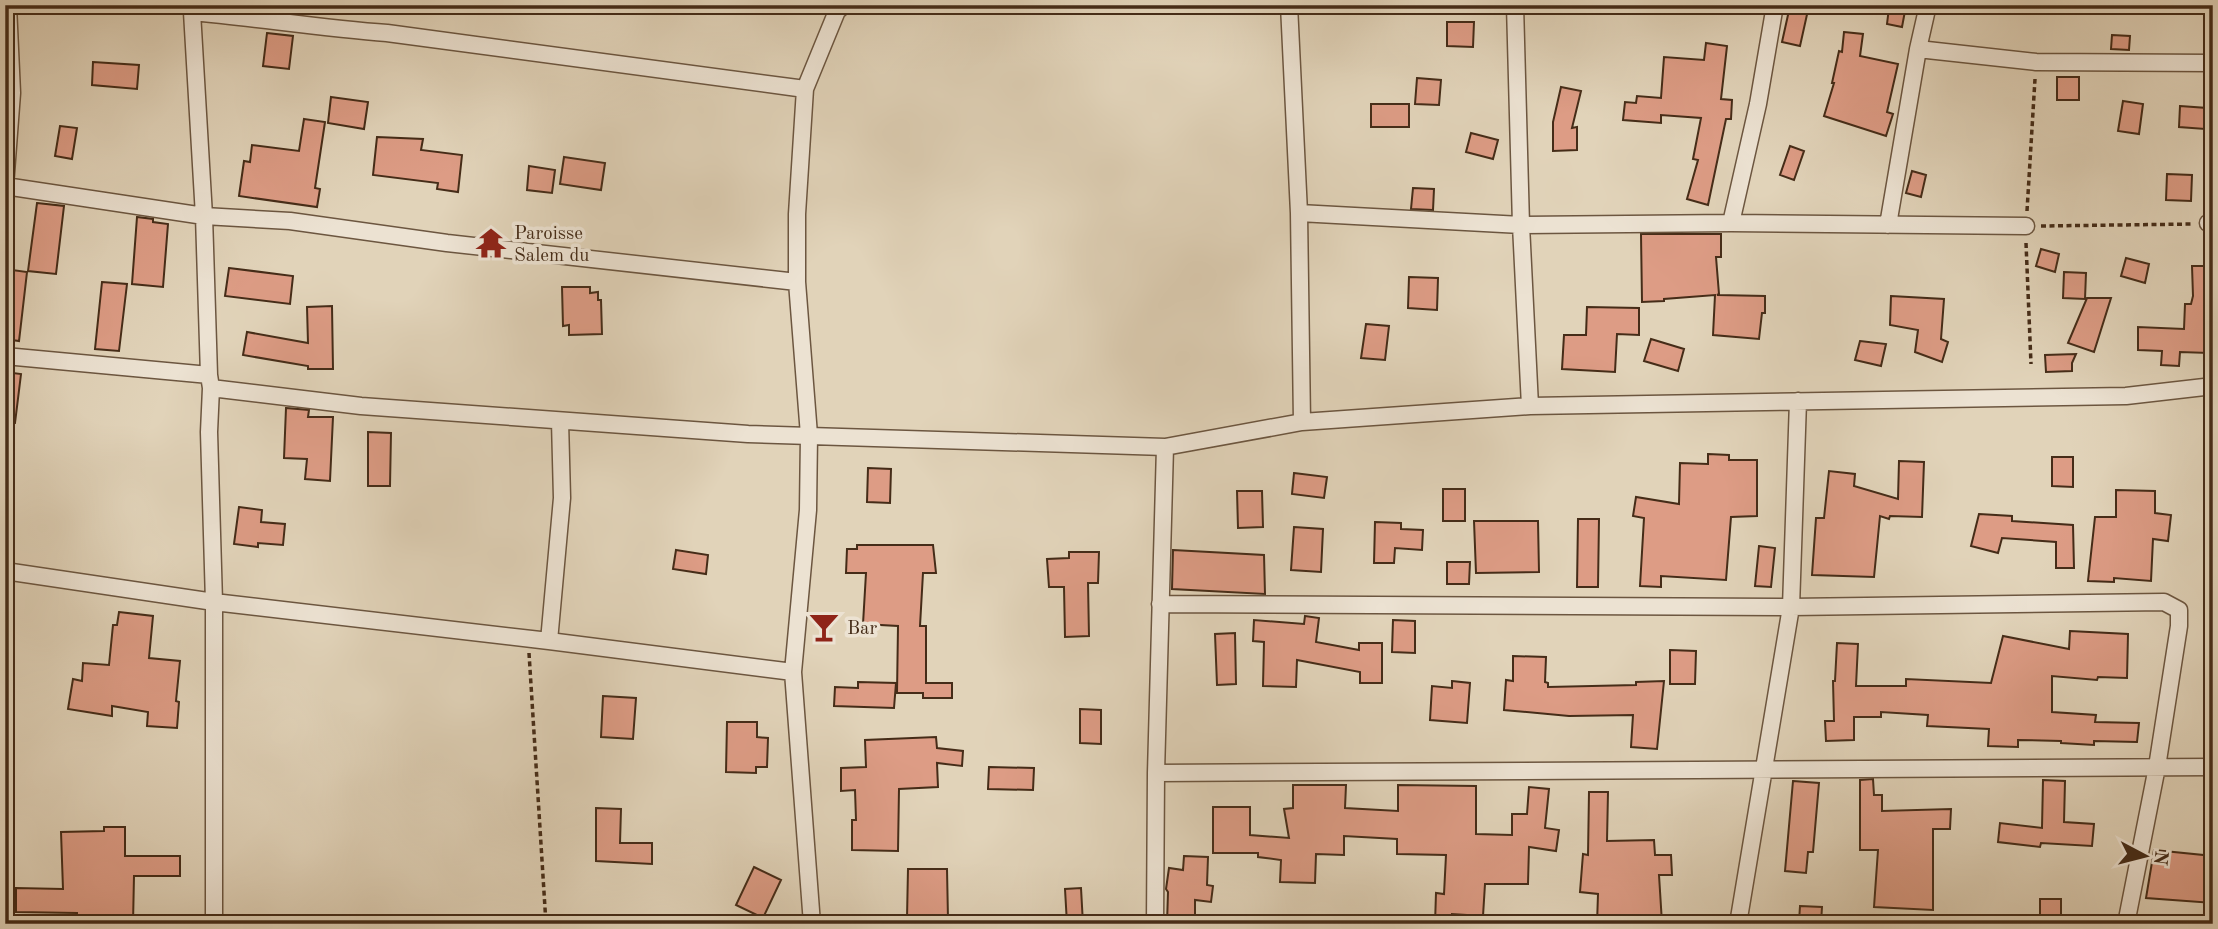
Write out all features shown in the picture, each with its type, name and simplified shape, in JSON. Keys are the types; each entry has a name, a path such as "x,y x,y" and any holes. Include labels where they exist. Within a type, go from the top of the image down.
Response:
{"street":[{"path":"8,5 12,93 5,186 204,216 290,221 447,243 797,282"},
{"path":"812,924 793,672 807,510 809,435 797,282 797,214 805,89 837,11 845,5"},
{"path":"1289,5 1299,213 1302,422"},
{"path":"1515,5 1521,225 1530,405"},
{"path":"1731,223 1758,104 1775,5"},
{"path":"1888,225 1928,5"},
{"path":"214,924 214,602 210,381 193,9 322,29 387,33 805,89"},
{"path":"1918,49 2036,62 2213,63"},
{"path":"1299,213 1521,225 1731,223 2026,226"},
{"path":"5,356 210,381 360,407 748,434 1165,447 1302,422 1530,405 2126,396 2213,386"},
{"path":"1738,924 1791,607 1798,401"},
{"path":"549,640 562,498 560,421"},
{"path":"1155,924 1156,773 1165,447"},
{"path":"5,571 214,602 549,640 793,672"},
{"path":"1160,604 1791,607 2164,602 2179,610 2179,626 2157,767 2126,924"},
{"path":"1156,773 2213,767"}],"path":[{"path":"2026,226 2210,223 2213,180"},
{"path":"528,638 546,924"}],"building":[{"path":"1790,6 1808,10 1800,46 1782,42"},
{"path":"1889,8 1905,11 1902,27 1887,24"},
{"path":"1447,22 1474,22 1473,47 1447,46"},
{"path":"1844,32 1863,34 1860,56 1898,64 1887,112 1893,114 1886,136 1824,116 1834,83 1839,51 1842,52"},
{"path":"267,33 293,36 289,69 263,66"},
{"path":"2112,35 2130,36 2129,50 2111,49"},
{"path":"1706,43 1727,46 1721,99 1732,100 1731,119 1726,119 1708,205 1687,199 1698,160 1693,159 1701,118 1661,115 1661,123 1623,120 1625,102 1636,103 1637,96 1661,98 1664,57 1704,60"},
{"path":"93,62 139,65 137,89 92,85"},
{"path":"2057,77 2079,77 2079,100 2057,100"},
{"path":"1417,78 1441,80 1439,105 1415,104"},
{"path":"1561,87 1581,91 1572,128 1577,127 1577,150 1553,151 1553,122"},
{"path":"331,97 368,102 364,129 328,123"},
{"path":"2123,101 2143,104 2139,134 2118,131"},
{"path":"1371,104 1409,104 1409,127 1371,127"},
{"path":"2180,106 2207,108 2205,129 2179,127"},
{"path":"304,119 325,122 315,188 320,189 317,207 239,196 244,161 250,162 252,145 299,151"},
{"path":"60,126 77,128 72,159 55,156"},
{"path":"1471,133 1498,140 1493,159 1466,152"},
{"path":"377,137 423,139 421,150 462,155 458,192 437,189 438,183 373,175"},
{"path":"1790,146 1804,151 1794,180 1780,175"},
{"path":"564,157 605,163 601,190 560,184"},
{"path":"529,166 555,170 552,193 527,190"},
{"path":"1912,171 1926,175 1921,197 1906,193"},
{"path":"2167,174 2192,175 2191,201 2166,200"},
{"path":"1413,188 1434,189 1433,210 1411,209"},
{"path":"37,203 64,206 56,274 28,271"},
{"path":"137,217 168,224 163,287 132,284"},
{"path":"1641,234 1721,234 1721,257 1716,257 1717,295 1765,296 1765,313 1762,313 1759,339 1713,335 1715,295 1642,302"},
{"path":"2041,249 2059,254 2055,272 2036,266"},
{"path":"2126,258 2149,264 2145,283 2121,276"},
{"path":"2192,266 2213,266 2209,353 2180,352 2179,366 2161,365 2162,351 2138,350 2138,327 2184,329 2185,304 2191,304 2193,296"},
{"path":"229,268 293,276 290,304 225,296"},
{"path":"5,269 27,272 19,341 5,339"},
{"path":"2064,272 2086,273 2085,299 2063,298"},
{"path":"1409,277 1438,278 1437,310 1408,308"},
{"path":"102,282 127,284 119,351 95,349"},
{"path":"562,287 590,287 590,293 598,292 598,300 601,300 602,334 569,335 569,325 563,326"},
{"path":"1891,296 1944,299 1941,339 1948,342 1942,362 1915,352 1918,330 1890,325"},
{"path":"2087,298 2111,298 2094,352 2068,343"},
{"path":"332,306 333,369 308,369 308,366 243,355 247,332 308,343 307,307"},
{"path":"1587,307 1639,308 1639,335 1617,334 1615,372 1562,369 1564,335 1586,335"},
{"path":"1366,324 1389,326 1385,360 1361,358"},
{"path":"1651,339 1684,349 1678,371 1644,361"},
{"path":"1860,341 1886,344 1881,366 1855,360"},
{"path":"2076,354 2072,371 2046,372 2045,355"},
{"path":"5,372 21,374 15,423 5,422"},
{"path":"286,408 309,410 308,417 333,417 330,481 305,479 307,459 284,458"},
{"path":"368,432 391,433 390,486 368,486"},
{"path":"1708,454 1729,455 1729,460 1757,460 1757,516 1731,517 1726,580 1661,576 1661,587 1640,586 1644,518 1633,516 1636,497 1679,504 1680,463 1708,464"},
{"path":"2052,457 2073,457 2073,487 2052,486"},
{"path":"1899,461 1924,462 1922,517 1890,516 1889,519 1880,516 1874,577 1812,575 1816,518 1824,518 1829,471 1855,474 1854,486 1898,499"},
{"path":"868,468 891,469 890,503 867,502"},
{"path":"1294,473 1327,477 1324,498 1292,494"},
{"path":"1443,489 1465,489 1465,521 1443,521"},
{"path":"2116,490 2155,491 2155,513 2171,515 2168,541 2153,539 2151,581 2114,578 2114,582 2088,581 2095,517 2116,517"},
{"path":"1237,491 1262,491 1263,527 1238,528"},
{"path":"239,507 262,510 261,522 285,524 283,545 258,543 258,547 234,544"},
{"path":"1979,514 2012,516 2012,521 2073,525 2074,568 2056,568 2056,542 2002,538 1998,553 1971,546"},
{"path":"1578,519 1599,519 1598,587 1577,587"},
{"path":"1474,521 1538,521 1539,572 1476,573"},
{"path":"1375,522 1401,523 1401,529 1423,530 1422,550 1395,548 1394,563 1374,563"},
{"path":"1294,527 1323,529 1321,572 1291,570"},
{"path":"857,545 933,545 936,573 923,573 920,626 926,626 926,683 952,683 952,698 923,698 923,693 897,693 898,626 863,624 866,573 846,573 847,549 857,549"},
{"path":"1759,546 1775,548 1771,587 1755,586"},
{"path":"676,550 708,555 706,574 673,569"},
{"path":"1173,550 1264,555 1265,594 1172,589"},
{"path":"1069,552 1099,552 1098,583 1088,583 1089,636 1065,637 1064,587 1049,587 1047,559 1069,558"},
{"path":"1447,562 1470,562 1469,584 1447,584"},
{"path":"119,612 153,616 149,658 180,661 176,701 179,702 177,728 147,726 148,712 112,706 112,716 68,709 73,679 82,681 83,663 109,665 113,625 117,625"},
{"path":"1305,616 1319,618 1316,642 1359,650 1359,643 1382,643 1382,683 1360,683 1360,672 1297,660 1296,687 1263,686 1264,642 1253,641 1254,620 1304,624"},
{"path":"1393,620 1415,621 1415,653 1392,652"},
{"path":"2070,631 2128,634 2127,678 2098,677 2097,680 2052,676 2052,712 2096,715 2095,722 2139,723 2137,742 2094,741 2094,745 2018,740 2018,747 1988,746 1989,729 1927,726 1928,715 1881,712 1881,717 1854,717 1854,740 1826,741 1825,721 1834,721 1833,681 1837,643 1858,644 1856,686 1906,686 1906,679 1991,683 2003,636 2069,649"},
{"path":"1235,633 1236,684 1217,685 1215,634"},
{"path":"1670,650 1696,651 1695,684 1670,684"},
{"path":"1513,656 1546,657 1545,682 1548,687 1636,685 1636,682 1664,681 1657,749 1631,747 1633,715 1569,716 1504,710 1506,680 1513,681"},
{"path":"1452,681 1470,683 1467,723 1430,720 1432,686 1452,688"},
{"path":"858,682 896,683 894,708 834,706 835,687 858,688"},
{"path":"603,696 636,698 633,739 601,737"},
{"path":"1080,709 1101,710 1101,744 1080,743"},
{"path":"727,722 757,722 757,737 768,738 767,767 756,767 756,773 726,772"},
{"path":"936,737 937,748 963,751 962,766 937,763 938,787 899,789 898,851 852,850 852,820 856,820 855,790 841,791 841,768 866,767 865,740"},
{"path":"989,767 1034,768 1033,790 988,789"},
{"path":"1873,779 1874,795 1882,795 1882,811 1951,809 1950,829 1933,829 1933,910 1874,907 1878,850 1860,850 1860,780"},
{"path":"2043,780 2065,781 2064,822 2094,824 2092,846 2041,843 2040,847 1998,842 2000,823 2042,828"},
{"path":"1793,781 1819,783 1813,852 1808,852 1806,873 1785,871"},
{"path":"1293,785 1346,785 1345,808 1398,811 1398,785 1476,786 1476,834 1512,835 1512,814 1527,814 1529,787 1549,789 1545,828 1559,830 1556,851 1529,847 1528,884 1485,884 1483,916 1452,914 1452,924 1435,924 1436,893 1444,894 1446,855 1397,854 1397,839 1344,836 1344,855 1316,854 1315,883 1280,882 1281,860 1258,857 1258,853 1213,853 1213,807 1250,807 1250,835 1289,838 1284,809 1293,808"},
{"path":"1589,792 1608,792 1607,841 1654,840 1655,855 1671,855 1672,875 1659,875 1662,923 1597,924 1598,894 1580,892 1583,854 1588,855"},
{"path":"596,808 621,809 620,843 652,843 652,864 596,861"},
{"path":"104,827 125,827 125,856 180,856 180,876 134,876 133,924 77,924 77,913 16,912 16,888 63,889 61,832 104,831"},
{"path":"2154,850 2213,856 2213,903 2146,898"},
{"path":"1184,856 1208,857 1207,885 1213,886 1211,902 1195,900 1195,924 1167,924 1166,889 1169,868 1183,870"},
{"path":"754,867 781,880 763,918 736,905"},
{"path":"908,869 947,869 948,919 907,918"},
{"path":"1081,888 1083,924 1067,924 1065,889"},
{"path":"2040,899 2061,899 2061,917 2040,917"},
{"path":"1800,906 1822,907 1821,923 1799,922"}],"place":[{"name":"Paroisse Salem du","path":"491,243"},
{"name":"Bar","path":"824,627"}]}
